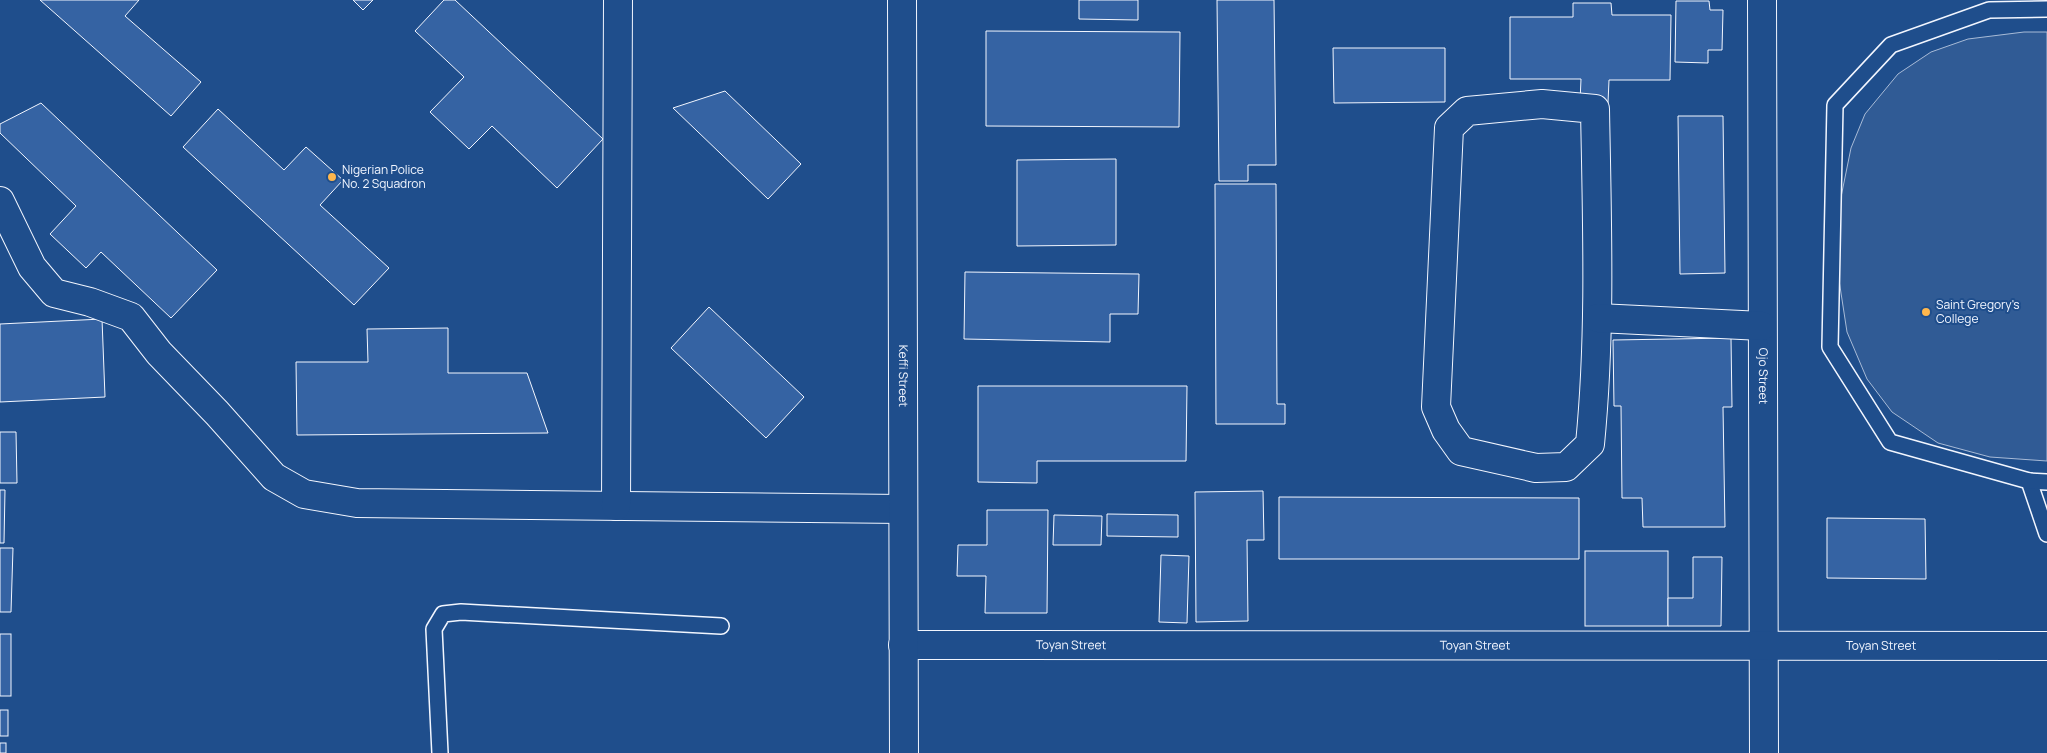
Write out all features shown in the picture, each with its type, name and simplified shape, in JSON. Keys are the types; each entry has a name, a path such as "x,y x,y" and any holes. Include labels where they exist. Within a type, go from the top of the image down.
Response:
{"street":[{"path":"616,506 618,0"},
{"name":"Keffi Street","path":"902,0 904,753"},
{"name":"Ojo Street","path":"1762,0 1764,753"},
{"path":"1542,104 1595,109 1598,318 1596,390 1590,444 1566,466 1536,468 1461,451 1446,430 1436,407 1449,128 1467,111 1542,104"},
{"path":"0,201 32,267 54,293 90,302 131,318 159,353 217,413 274,478 304,494 357,504 903,509"},
{"path":"1598,318 1762,326"},
{"name":"Toyan Street","path":"903,645 2047,646"}],"lane":[{"path":"2047,9 1989,10 1891,45 1835,106 1830,347 1890,442 2028,480 2047,482"},
{"path":"2028,480 2047,534"},
{"path":"440,753 434,629 443,614 461,612 721,626"}],"shaded area":[{"path":"2024,32 2047,32 2047,461 1990,457 1938,443 1892,412 1867,379 1847,332 1839,280 1840,202 1851,148 1865,114 1898,74 1931,52 1968,39"}],"building":[{"path":"40,0 139,0 125,16 201,82 171,116"},
{"path":"353,0 373,0 363,10"},
{"path":"444,0 455,0 603,139 557,188 492,126 469,149 430,112 464,77 415,31"},
{"path":"1079,0 1138,0 1138,20 1079,19"},
{"path":"1217,0 1274,0 1276,165 1248,165 1248,181 1219,181"},
{"path":"1676,1 1709,1 1710,10 1723,10 1722,50 1708,50 1708,63 1675,62"},
{"path":"1573,3 1611,3 1612,15 1671,15 1670,80 1609,80 1608,103 1580,102 1581,79 1510,79 1510,17 1573,17"},
{"path":"986,31 1180,32 1179,127 986,126"},
{"path":"1333,48 1445,48 1445,102 1334,103"},
{"path":"725,91 801,164 768,199 673,108"},
{"path":"41,103 217,270 171,318 101,252 86,268 50,234 76,206 0,133 0,124"},
{"path":"218,109 284,170 306,147 343,180 320,205 389,268 354,305 183,147"},
{"path":"1678,116 1723,116 1725,273 1680,274"},
{"path":"1116,159 1116,245 1017,246 1017,160"},
{"path":"1215,184 1276,184 1277,404 1285,404 1285,424 1216,424"},
{"path":"965,272 1139,274 1138,314 1110,314 1110,342 964,339"},
{"path":"709,307 804,397 766,438 671,348"},
{"path":"102,319 105,397 0,402 0,324"},
{"path":"448,328 448,373 527,373 548,433 297,435 296,362 368,362 367,329"},
{"path":"1731,338 1732,407 1723,407 1725,527 1643,527 1642,498 1622,498 1621,406 1614,406 1613,340"},
{"path":"978,386 1187,386 1186,461 1037,461 1037,483 978,482"},
{"path":"0,432 16,432 17,483 0,483"},
{"path":"0,490 5,490 4,543 0,543"},
{"path":"1263,491 1264,540 1247,540 1248,621 1196,622 1195,492"},
{"path":"1279,497 1579,498 1579,559 1279,559"},
{"path":"987,510 1048,510 1047,613 985,613 986,576 957,576 958,545 987,545"},
{"path":"1107,514 1178,515 1178,537 1107,536"},
{"path":"1054,515 1102,516 1101,545 1053,545"},
{"path":"1827,518 1925,519 1926,579 1827,578"},
{"path":"0,548 13,548 11,612 0,612"},
{"path":"1585,551 1668,551 1668,626 1585,626"},
{"path":"1161,555 1189,556 1187,623 1159,622"},
{"path":"1693,557 1722,557 1721,626 1668,626 1668,598 1693,598"},
{"path":"0,634 11,634 11,696 0,696"},
{"path":"0,710 8,710 8,736 0,736"},
{"path":"0,743 6,743 6,753 0,753"}],"place":[{"name":"Nigerian Police No. 2 Squadron","path":"332,177"},
{"name":"Saint Gregory's College","path":"1926,312"}]}
